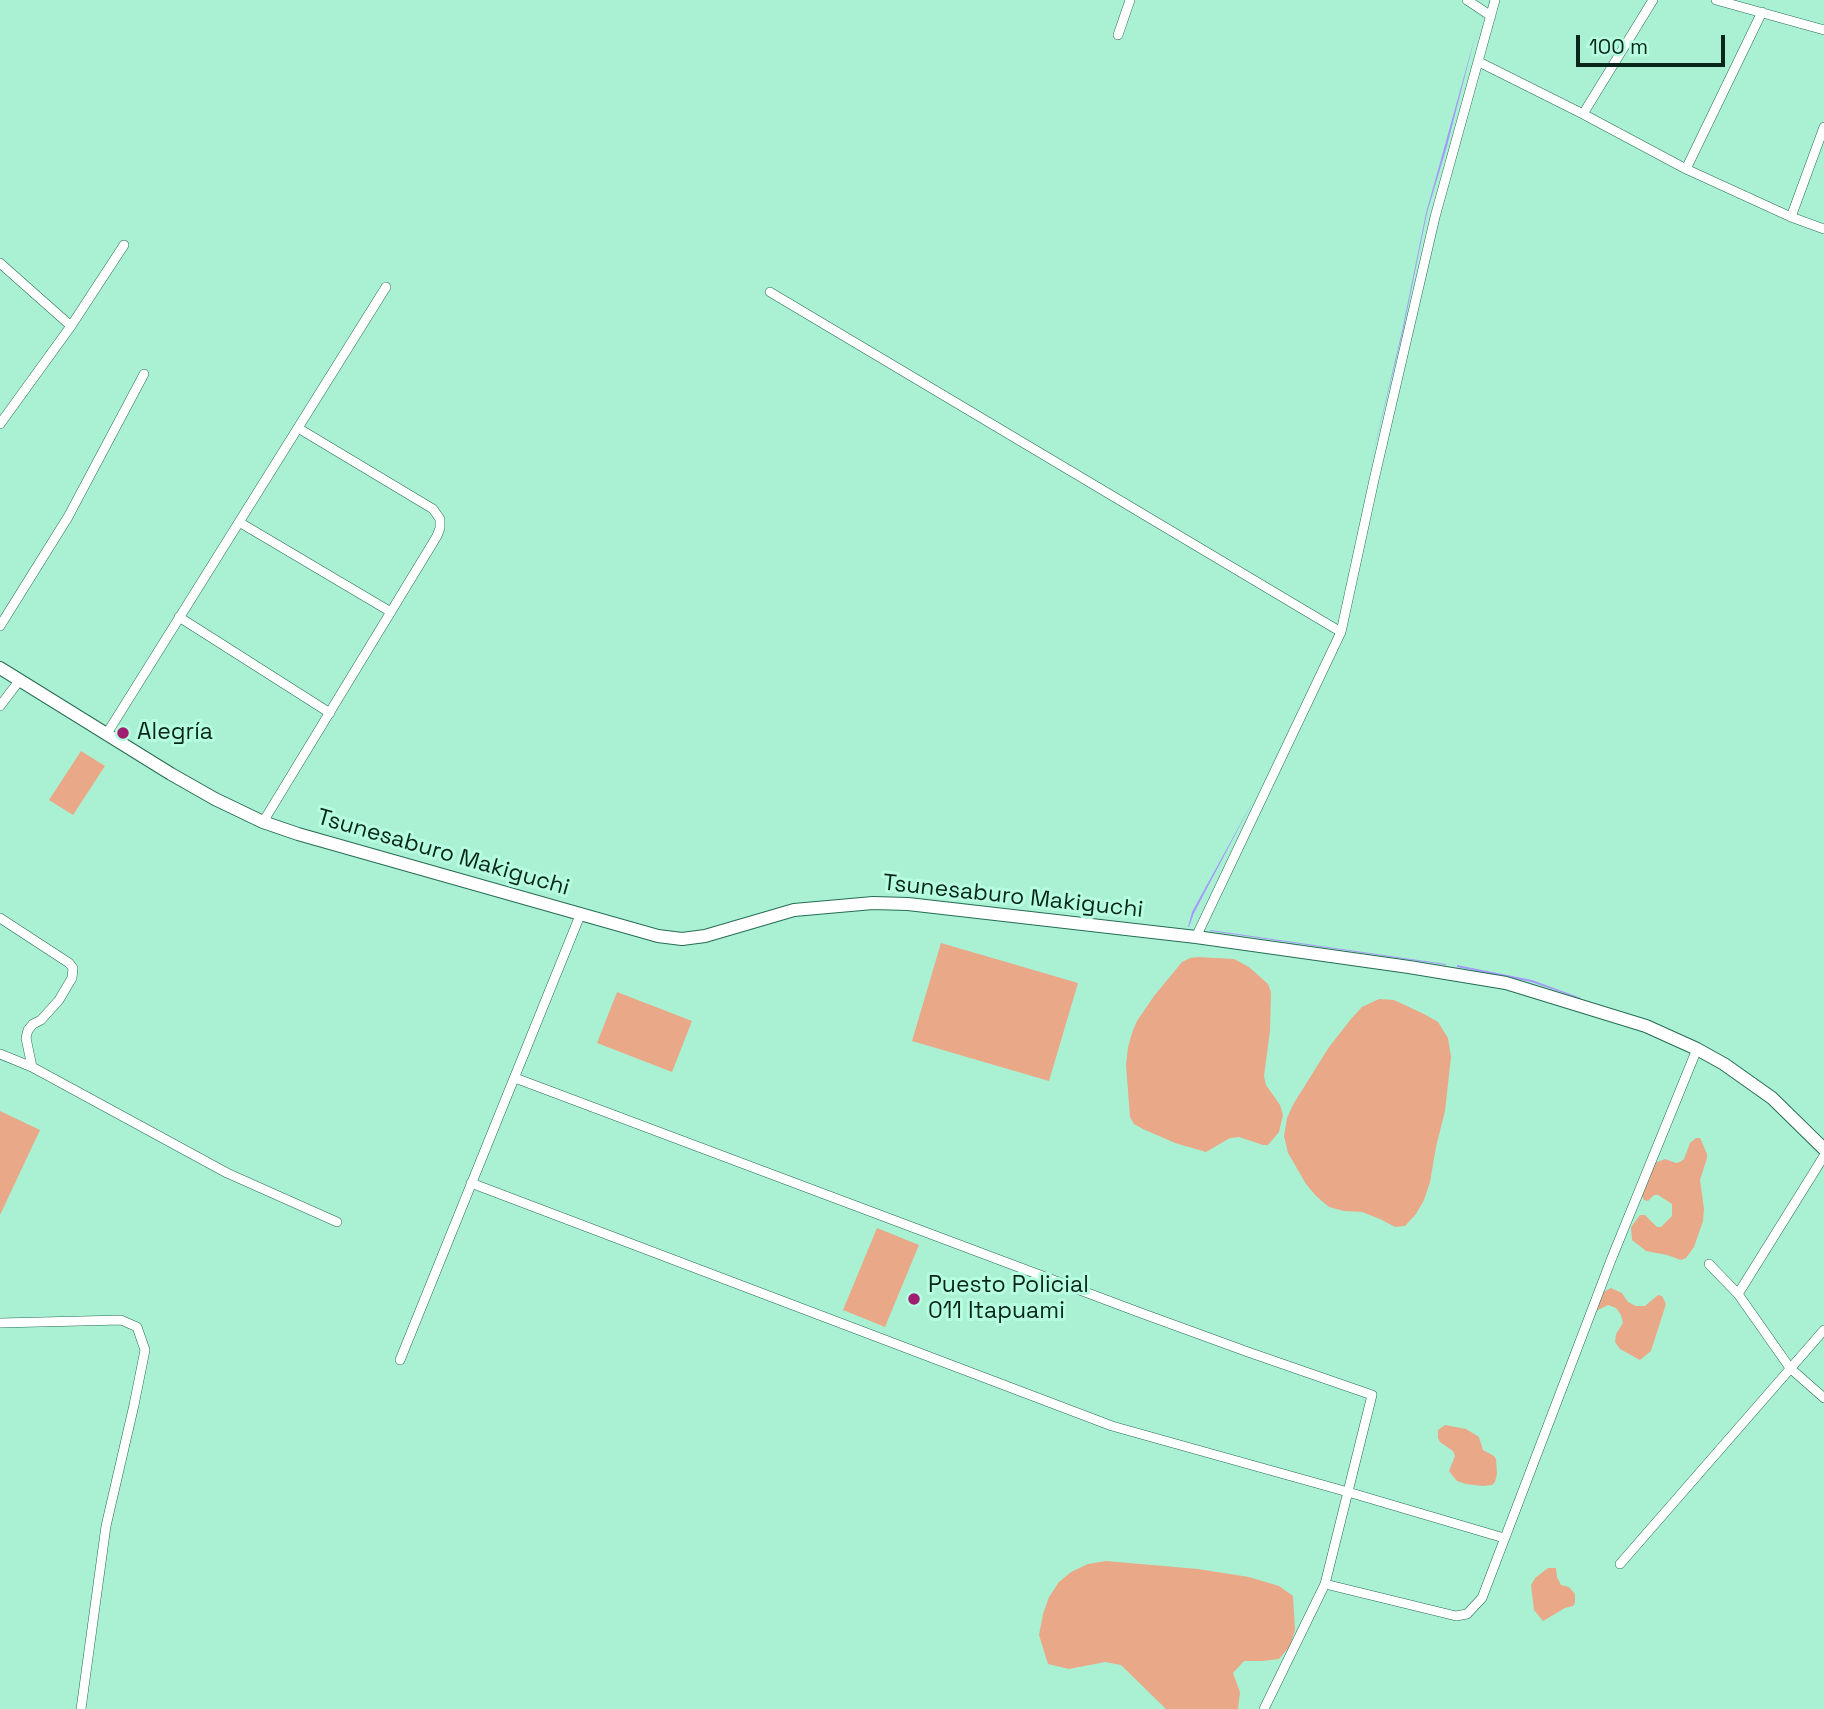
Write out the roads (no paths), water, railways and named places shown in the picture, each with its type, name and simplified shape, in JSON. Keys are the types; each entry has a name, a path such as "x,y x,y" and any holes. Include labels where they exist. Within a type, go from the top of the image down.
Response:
{"street":[{"path":"1118,35 1130,0"},
{"path":"1467,0 1491,16"},
{"path":"1196,937 1341,632 1435,217 1495,0"},
{"path":"1584,114 1653,0"},
{"path":"1716,0 1824,30"},
{"path":"1686,169 1762,12"},
{"path":"1479,62 1686,169 1791,217 1824,229"},
{"path":"1791,217 1824,127"},
{"path":"0,425 71,326 124,245"},
{"path":"0,263 71,326"},
{"path":"106,735 386,288"},
{"path":"771,292 1341,632"},
{"path":"0,626 68,517 144,374"},
{"path":"263,822 440,528 440,519 433,509 298,428"},
{"path":"239,522 391,612"},
{"path":"179,617 330,713"},
{"name":"Tsunesaburo Makiguchi","path":"0,668 215,799 263,822 658,936 682,939 715,934 794,910 873,903 908,904 1196,937 1506,983 1646,1026 1697,1049 1772,1098 1824,1149"},
{"path":"0,706 19,681"},
{"path":"400,1360 580,913"},
{"path":"0,918 73,968 72,978 59,1000 28,1030 26,1038 32,1067"},
{"path":"1325,1584 1456,1616 1468,1614 1482,1598 1611,1260 1697,1049"},
{"path":"0,1054 32,1067 226,1173 337,1222"},
{"path":"515,1078 1200,1335 1372,1395 1325,1584 1264,1709"},
{"path":"1738,1294 1824,1156"},
{"path":"471,1183 1112,1426 1504,1538"},
{"path":"1709,1264 1738,1294 1790,1368 1824,1398"},
{"path":"0,1323 128,1321 137,1327 145,1350 106,1527 82,1709"},
{"path":"1620,1564 1824,1330"}],"place":[{"name":"Alegría","path":"123,733"},
{"name":"Puesto Policial 011 Itapuami","path":"914,1299"}]}
